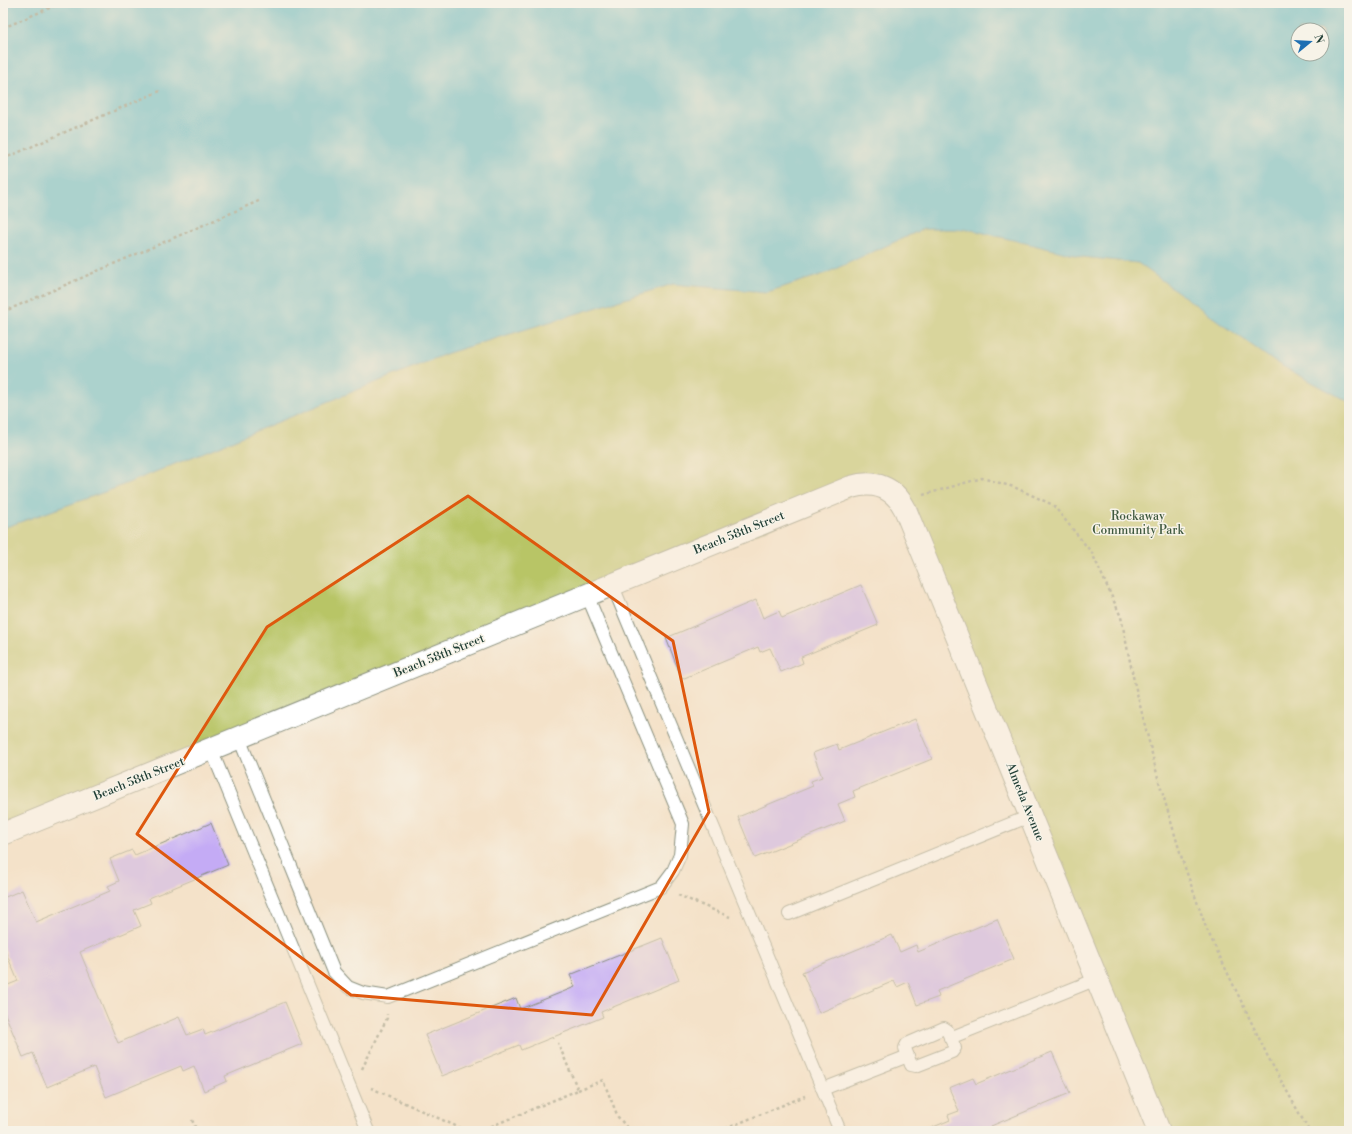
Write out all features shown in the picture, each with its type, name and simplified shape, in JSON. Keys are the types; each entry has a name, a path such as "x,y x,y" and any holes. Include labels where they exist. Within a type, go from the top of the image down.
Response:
{"street":[{"name":"Beach 58th Street","path":"3,834 851,487 867,484 876,485"},
{"name":"Almeda Avenue","path":"876,485 886,488 894,493 901,501 1159,1131"}],"lane":[{"path":"612,584 840,1131"},
{"path":"239,738 334,972 348,987 362,993 388,997 662,887 673,871 680,855 683,824 587,595"},
{"path":"211,749 368,1131"},
{"path":"789,914 1030,816"},
{"path":"950,1038 1097,979"},
{"path":"944,1028 947,1030 950,1038 955,1048 952,1052 916,1066 911,1065 905,1048 907,1044 944,1028"},
{"path":"823,1089 908,1056"}],"path":[{"path":"3,28 60,3"},
{"path":"3,159 160,91"},
{"path":"3,312 261,200"},
{"path":"901,501 982,478 1014,487 1053,505 1092,553 1121,617 1134,681 1158,778 1183,862 1207,930 1268,1057 1309,1131"},
{"path":"662,887 737,920 751,917"},
{"path":"349,1085 363,1068 387,1018 388,997"},
{"path":"558,1043 578,1090"},
{"path":"480,1131 603,1080 618,1117 630,1131"},
{"path":"349,1085 369,1087 467,1131"},
{"path":"720,1131 823,1089"},
{"path":"192,1120 197,1131"}],"highlighted area":[{"path":"468,496 673,641 709,812 592,1015 351,995 137,834 267,627"}],"green space":[{"name":"Rockaway Community Park","path":"923,229 968,229 1083,257 1138,263 1275,362 1349,402 1349,1131 1159,1131 905,509 877,485 3,834 3,528 113,489 448,353 673,284 767,292 824,274"}],"water":[{"path":"3,3 1349,3 1349,402 1275,362 1138,263 1083,257 968,229 923,229 824,274 767,292 673,284 448,353 113,489 3,528"}],"building":[{"path":"861,585 878,625 801,657 803,663 781,672 770,648 760,652 758,647 682,679 666,638 756,600 763,618 779,611 782,618"},
{"path":"915,719 932,759 853,791 855,797 838,804 845,821 755,858 738,817 813,786 811,781 822,777 813,753 837,744 839,750"},
{"path":"211,823 228,865 149,898 151,903 134,910 141,926 80,952 118,1043 179,1017 187,1035 203,1029 205,1035 285,1002 302,1044 225,1076 227,1081 204,1091 194,1066 183,1071 181,1066 106,1097 94,1067 47,1087 33,1053 23,1057 3,1009 3,987 18,981 3,946 3,898 22,890 36,922 110,891 108,886 119,881 110,859 132,850 135,855"},
{"path":"997,919 1014,959 937,991 939,997 917,1005 908,982 897,987 894,981 819,1013 802,972 892,935 900,952 916,945 918,952"},
{"path":"662,938 679,980 601,1012 603,1017 521,1050 519,1045 442,1076 425,1035 516,998 520,1009 575,987 570,975"},
{"path":"1052,1052 1070,1093 991,1126 992,1131 924,1131 950,1120 948,1115 959,1111 949,1088 973,1078 976,1084"}]}
